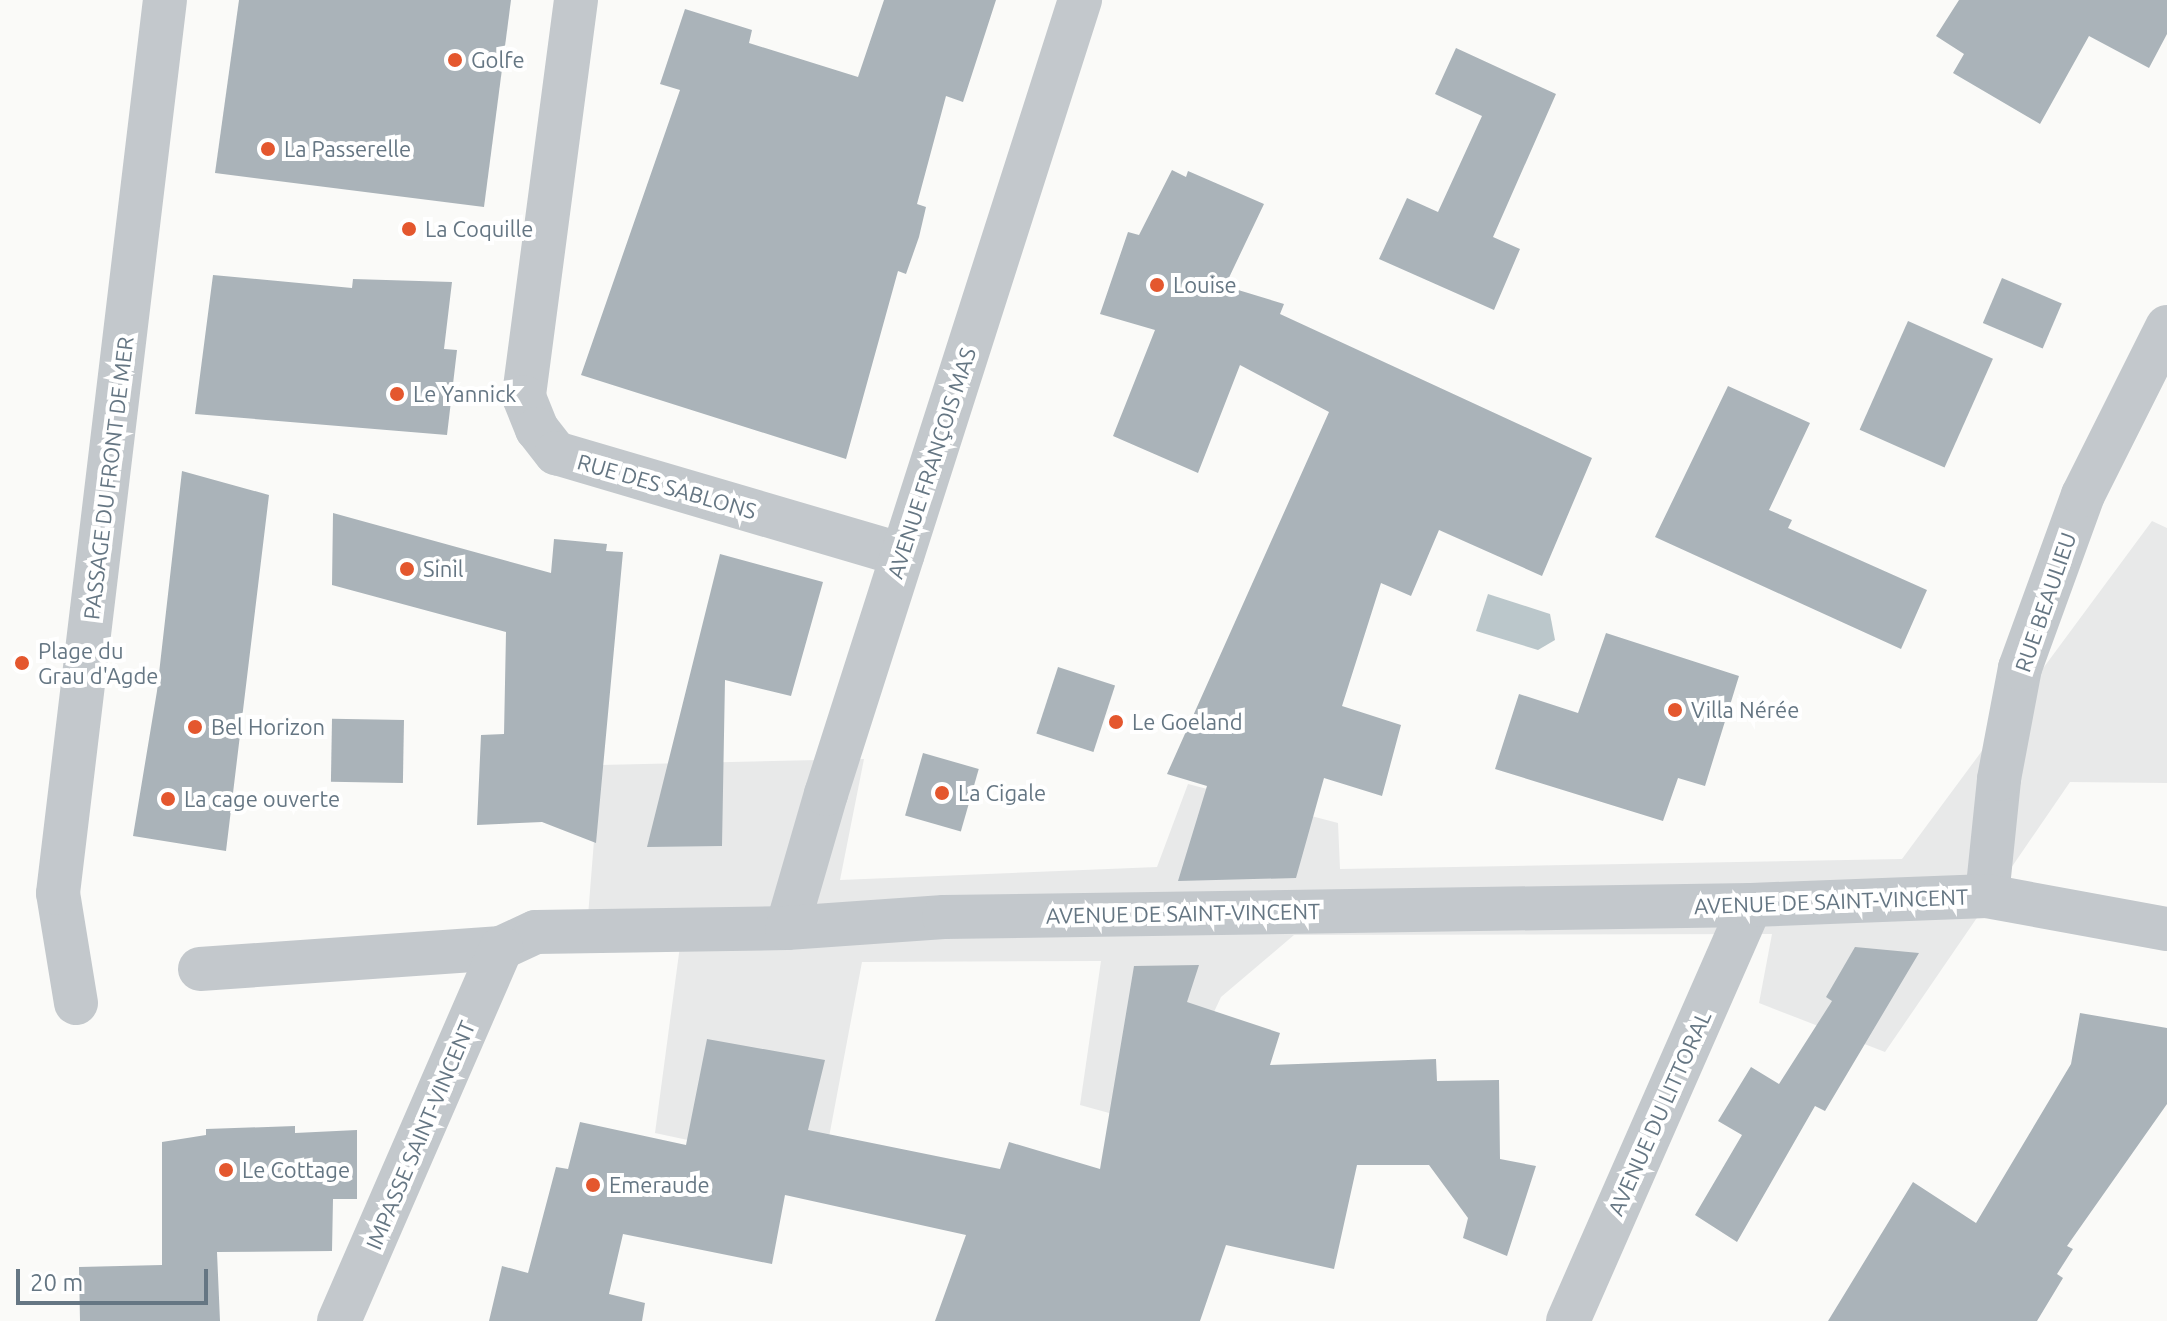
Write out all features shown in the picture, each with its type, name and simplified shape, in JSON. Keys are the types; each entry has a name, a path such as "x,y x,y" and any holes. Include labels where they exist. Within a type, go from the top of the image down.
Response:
{"street":[{"name":"PASSAGE DU FRONT DE MER","path":"76,1003 58,893 165,0"},
{"name":"RUE DES SABLONS","path":"576,0 524,397 537,429 556,453 902,555"},
{"name":"AVENUE FRANÇOIS MAS","path":"787,928 902,555 1080,0"},
{"name":"RUE BEAULIEU","path":"1987,896 1999,779 2020,668 2083,495 2167,327"},
{"name":"AVENUE DE SAINT-VINCENT","path":"200,969 501,948 536,932 787,928 944,917 1751,905 1987,896 2167,929"},
{"name":"AVENUE DU LITTORAL","path":"1568,1321 1751,905"},
{"name":"IMPASSE SAINT-VINCENT","path":"339,1321 501,948"}],"shaded area":[{"path":"2152,521 2167,528 2167,783 2070,782 1885,1052 1759,1003 1772,934 1294,935 1221,997 1160,1127 1080,1105 1101,961 862,962 823,1169 655,1133 684,916 588,916 600,765 864,759 840,880 1157,867 1188,784 1338,823 1340,869 1902,859"},
{"path":"1488,594 1550,614 1555,640 1538,650 1476,631"}],"building":[{"path":"239,0 511,0 484,207 215,173"},
{"path":"884,0 996,0 963,102 946,96 917,204 926,207 919,237 906,274 898,271 846,459 581,375 680,90 660,84 685,9 752,30 749,43 858,77"},
{"path":"1959,0 2167,0 2167,34 2149,68 2089,36 2040,124 1953,73 1964,54 1936,36"},
{"path":"1456,48 1556,94 1493,237 1520,249 1494,310 1379,259 1407,198 1438,212 1482,116 1435,94"},
{"path":"1172,170 1186,177 1188,171 1264,204 1225,286 1284,304 1280,314 1592,458 1542,576 1439,530 1411,596 1381,583 1342,706 1401,725 1382,796 1324,778 1296,878 1178,881 1207,786 1167,774 1329,412 1240,365 1198,473 1113,436 1155,330 1100,314 1128,232 1139,235"},
{"path":"213,275 352,288 353,279 452,282 444,349 457,350 447,435 195,414"},
{"path":"2002,278 2062,303 2043,349 1983,323"},
{"path":"1908,321 1993,359 1945,468 1860,430"},
{"path":"1728,386 1810,423 1769,510 1792,520 1788,528 1927,590 1901,649 1655,537"},
{"path":"182,471 269,495 226,851 133,836 157,691"},
{"path":"333,513 551,573 554,539 607,544 606,551 623,552 596,843 542,822 477,825 481,735 504,734 506,632 332,585"},
{"path":"720,554 823,582 791,696 725,680 722,846 647,847"},
{"name":"Villa Nérée","path":"1606,633 1739,676 1705,786 1678,778 1663,821 1495,769 1519,694 1578,713"},
{"path":"1058,667 1115,686 1093,752 1036,734"},
{"path":"332,719 404,720 403,783 331,782"},
{"name":"La Cigale","path":"923,753 979,769 961,831 905,815"},
{"path":"1855,947 1919,953 1825,1111 1815,1106 1737,1242 1695,1215 1742,1135 1718,1121 1751,1067 1779,1084 1832,1001 1826,997"},
{"path":"1199,965 1187,1002 1280,1033 1270,1065 1436,1059 1437,1081 1499,1080 1500,1159 1536,1166 1507,1256 1463,1238 1468,1218 1429,1165 1357,1165 1334,1269 1226,1245 1200,1321 935,1321 966,1235 785,1195 772,1264 623,1234 609,1294 645,1303 642,1321 489,1321 502,1266 528,1273 556,1167 568,1169 580,1122 686,1145 707,1039 825,1060 808,1130 1000,1169 1009,1142 1100,1169 1134,966"},
{"path":"2080,1013 2167,1028 2167,1104 2067,1246 2073,1249 2057,1274 2063,1278 2037,1321 1828,1321 1913,1182 1976,1223 2071,1064"},
{"path":"295,1126 295,1133 357,1130 357,1199 333,1199 332,1251 217,1252 220,1321 80,1321 79,1267 162,1265 162,1142 206,1135 206,1129"}],"place":[{"name":"Golfe","path":"455,60"},
{"name":"La Passerelle","path":"268,149"},
{"name":"La Coquille","path":"409,229"},
{"name":"Louise","path":"1157,285"},
{"name":"Le Yannick","path":"397,394"},
{"name":"Sinil","path":"407,569"},
{"name":"Plage du Grau d'Agde","path":"22,663"},
{"name":"Villa Nérée","path":"1675,710"},
{"name":"Le Goeland","path":"1116,722"},
{"name":"Bel Horizon","path":"195,727"},
{"name":"La Cigale","path":"942,793"},
{"name":"La cage ouverte","path":"168,799"},
{"name":"Le Cottage","path":"226,1170"},
{"name":"Emeraude","path":"593,1185"}]}
